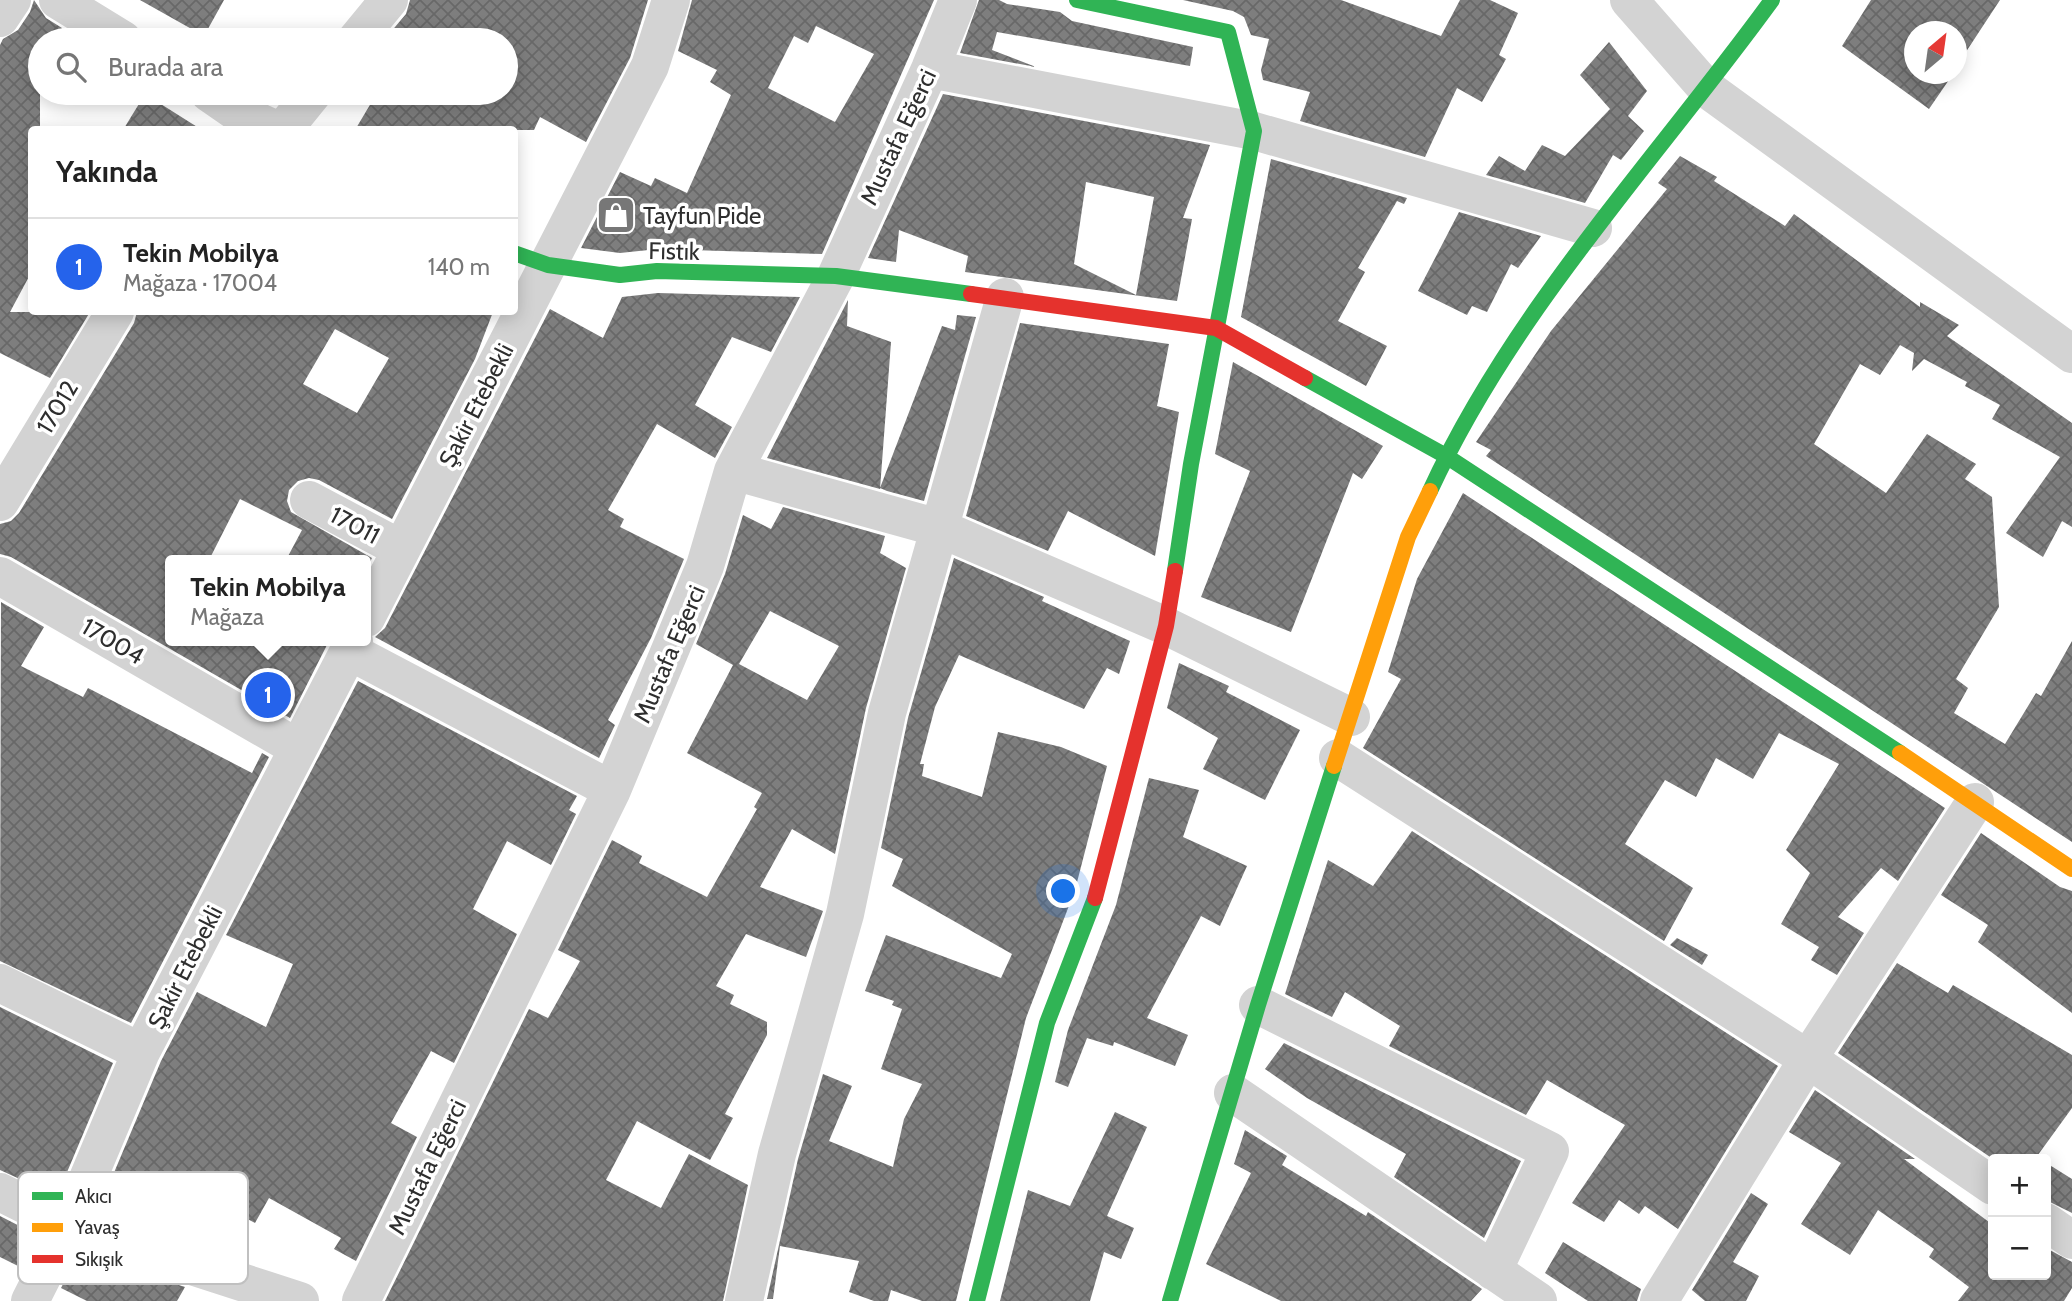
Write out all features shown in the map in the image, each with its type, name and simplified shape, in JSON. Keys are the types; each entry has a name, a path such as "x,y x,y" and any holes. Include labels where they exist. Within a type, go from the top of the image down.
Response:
{"street":[{"path":"0,18 12,0"},
{"path":"58,0 104,28"},
{"path":"366,28 389,0"},
{"name":"Şakir Etebekli","path":"518,288 531,259 650,66 671,0"},
{"name":"Mustafa Eğerci","path":"361,1301 612,790 705,566 733,471 836,276 930,69 958,0"},
{"path":"977,1301 1047,1023 1096,897 1166,626 1191,464 1254,131 1228,32 1077,0"},
{"path":"1170,1301 1258,1005 1408,537 1457,432 1593,228 1707,89 1772,0"},
{"path":"1645,7 1707,89 2072,354"},
{"path":"930,69 1254,131 1593,228"},
{"path":"286,126 303,105"},
{"path":"223,111 266,126"},
{"name":"Fıstık","path":"531,259 620,275 657,271 836,276 1005,297 1216,328"},
{"path":"744,1301 777,1154 845,914 887,713 1005,297"},
{"name":"17012","path":"0,502 113,315"},
{"name":"Şakir Etebekli","path":"371,608 401,549 506,315"},
{"path":"1216,328 1446,456 1975,802 2072,869"},
{"path":"733,471 939,528 1166,626 1351,717"},
{"name":"17011","path":"309,500 401,549"},
{"name":"17004","path":"0,576 298,748"},
{"path":"352,646 612,790"},
{"name":"Şakir Etebekli","path":"91,1172 141,1052 352,646"},
{"path":"1338,758 1808,1059 1988,1183"},
{"path":"1659,1301 1808,1059 1975,802"},
{"path":"0,983 141,1052"},
{"path":"1258,1005 1550,1151 1493,1271"},
{"path":"1233,1093 1538,1301"},
{"path":"0,1192 18,1201"},
{"path":"2051,1225 2072,1240"},
{"name":"Şakir Etebekli","path":"30,1301 39,1284"},
{"path":"247,1284 300,1301"}],"building":[{"path":"34,0 46,18 62,28 28,28 28,105 40,105 40,126 28,126 28,278 10,312 28,312 28,315 88,315 50,378 0,353 0,45 3,39 18,30 30,12"},
{"path":"140,0 224,0 208,28 190,28"},
{"path":"410,0 648,0 630,58 586,142 540,117 534,130 518,130 518,126 357,126 370,105 518,105 518,28 394,28 406,14"},
{"path":"692,0 934,0 822,254 658,249 620,253 581,248 620,172 651,186 655,178 687,193 731,95 710,82 717,70 678,51","holes":["816,26 874,54 835,122 768,88 794,36 808,43"]},
{"path":"979,0 999,0 1007,4 1060,12 1072,21 1193,47 1190,66 997,32 992,50 1036,67 960,53"},
{"path":"1183,0 1341,0 1441,36 1460,0 1490,0 1518,13 1499,55 1506,59 1482,102 1457,88 1425,157 1300,121 1310,92 1263,80 1261,70 1269,39 1251,35 1244,17 1233,11"},
{"path":"1871,0 2000,0 1967,50 1967,21 1904,21 1904,84 1946,84 1929,109 1842,46"},
{"path":"1609,42 1647,91 1628,116 1644,131 1621,160 1613,155 1585,203 1486,175 1499,156 1525,171 1542,145 1565,156 1610,109 1580,75"},
{"path":"943,94 1210,145 1183,218 1192,219 1177,301 965,272 968,256 899,230 896,262 868,258","holes":["1086,182 1154,197 1136,295 1074,264"]},
{"path":"138,105 162,105 196,126 125,126"},
{"path":"1680,156 1717,177 1714,181 1785,226 1794,214 1920,307 1920,302 1959,325 1947,336 2072,423 2072,527 2062,521 2043,557 2006,533 2060,457 1992,419 2000,405 1965,386 1967,382 1924,359 1912,371 1914,353 1900,345 1880,375 1860,364 1814,444 1886,493 1927,434 1976,464 1965,479 1992,497 1999,607 1956,679 1968,688 1954,713 2005,744 2036,693 2041,696 2072,641 2072,842 1486,456 1491,450 1476,442 1551,331 1667,189 1658,183"},
{"path":"1271,159 1407,198 1404,204 1397,201 1358,268 1365,272 1338,321 1387,346 1366,386 1241,317"},
{"path":"1459,212 1541,236 1518,268 1511,264 1487,312 1472,306 1467,315 1418,291"},
{"path":"658,293 800,297 771,352 732,337 695,405 732,427 715,458 657,424 608,510 624,519 620,527 684,559 651,638 608,720 615,725 599,758 375,637 385,628 550,309 603,338 622,297"},
{"path":"848,300 847,326 891,342 880,489 767,458"},
{"path":"136,315 492,315 475,359 392,519 319,480 309,478 298,481 289,490 287,501 291,512 367,555 289,555 302,530 240,499 212,555 165,555 165,646 11,557 0,554 0,524 11,521 19,513 134,323","holes":["335,329 389,358 357,413 303,384"]},
{"path":"957,315 976,317 924,501 887,491 880,488 942,326 955,330"},
{"path":"1020,323 1169,344 1157,406 1179,412 1155,556 1068,511 1048,551 966,516"},
{"path":"1233,362 1383,446 1362,479 1353,473 1291,632 1201,597 1250,471 1215,454"},
{"path":"1463,493 1945,808 1898,881 1881,868 1838,917 1864,933 1837,975 1811,960 1819,947 1781,924 1810,873 1786,850 1839,764 1779,733 1753,779 1716,758 1696,797 1665,780 1625,844 1693,888 1664,941 1363,748 1401,679 1388,672 1417,579"},
{"path":"783,507 885,536 880,553 906,568 866,708 835,854 792,829 760,887 823,911 806,957 746,934 716,986 734,995 730,1004 767,1022 767,1035 725,1114 733,1118 710,1160 637,1121 606,1180 661,1208 689,1154 748,1185 723,1301 385,1301 529,1009 548,1018 580,961 558,950 612,840 642,856 639,863 707,897 757,809 754,807 762,793 687,753 733,665 696,644 725,574 743,515 771,529","holes":["770,611 839,646 807,700 739,664"]},
{"path":"954,558 1044,597 1042,601 1130,641 1119,674 1107,668 1084,709 959,655 935,707 920,764 924,764 922,776 982,797 998,732 1061,747 1107,766 1075,890 1026,1018 956,1301 922,1301 891,1290 888,1301 874,1301 849,1292 859,1261 780,1246 773,1299 767,1299 798,1159 823,1074 852,1086 829,1141 893,1167 904,1119 922,1084 881,1069 902,1009 892,1005 894,1001 865,991 886,935 1001,978 1012,954 892,886 903,859 881,848 908,718"},
{"path":"1,602 44,627 21,666 83,697 88,688 252,773 262,753 269,757 131,1023 0,961"},
{"path":"165,646 326,646 290,718"},
{"path":"1179,663 1229,686 1226,692 1300,730 1265,800 1203,769 1218,738 1167,708"},
{"path":"358,681 577,796 569,810 576,814 551,865 507,841 473,909 517,934 454,1063 431,1051 391,1123 417,1137 356,1261 334,1249 341,1238 269,1198 255,1223 248,1219 248,1172 114,1172 161,1061 197,992 266,1027 293,964 226,935"},
{"path":"1149,778 1199,790 1183,837 1247,866 1220,926 1201,916 1147,1018 1188,1035 1175,1066 1114,1042 1113,1046 1087,1038 1068,1087 1055,1082 1068,1030 1116,905"},
{"path":"1412,831 1778,1066 1678,1229 1645,1206 1639,1214 1619,1200 1604,1222 1572,1203 1625,1125 1547,1080 1526,1115 1389,1046 1400,1026 1345,992 1332,1017 1285,994 1328,860 1373,886"},
{"path":"1981,833 2060,887 2072,891 2072,1013 1978,942 1988,925 1941,895"},
{"path":"1677,938 1708,955 1702,965 1670,945"},
{"path":"1897,963 1948,993 1953,985 2072,1055 2072,1108 2039,1154 1988,1156 1838,1053"},
{"path":"0,1007 113,1063 67,1172 18,1172 18,1178 0,1170"},
{"path":"1284,1043 1521,1161 1484,1238 1394,1177 1406,1154 1307,1098 1265,1069"},
{"path":"1815,1090 1915,1159 1904,1159 1988,1221 1988,1280 2051,1280 2051,1251 2072,1262 2072,1288 2064,1301 1958,1301 1969,1287 1929,1257 1934,1249 1878,1210 1850,1255 1801,1224 1841,1163 1789,1132"},
{"path":"1115,1112 1147,1127 1107,1216 1134,1228 1121,1259 1104,1252 1090,1301 1000,1301 1028,1190 1070,1206"},
{"path":"1245,1130 1287,1156 1282,1165 1366,1216 1368,1212 1482,1289 1471,1301 1281,1301 1206,1264 1251,1173 1234,1164"},
{"path":"2051,1166 2072,1179 2072,1213 2051,1202"},
{"path":"1751,1193 1768,1204 1733,1262 1759,1276 1746,1301 1705,1301 1692,1290"},
{"path":"0,1216 18,1225 18,1266 0,1257"},
{"path":"1563,1242 1641,1289 1637,1301 1588,1301 1545,1273"},
{"path":"63,1284 176,1284 185,1287 177,1301 87,1301 61,1288"}],"traffic: fast":[{"path":"1077,0 1228,32 1254,131 1191,464 1175,571"},
{"path":"1430,491 1464,424 1502,360 1544,298 1772,0"},
{"path":"518,254 548,265 620,275 657,271 836,276 971,294"},
{"path":"1305,378 1446,456 1900,753"},
{"path":"1170,1301 1258,1005 1334,766"},
{"path":"977,1301 1047,1023 1095,898"}],"traffic: slow":[{"path":"1334,766 1408,537 1430,491"},
{"path":"1900,753 2072,869"}],"traffic: jam":[{"path":"971,294 1216,328 1305,378"},
{"path":"1095,898 1166,626 1175,571"}],"place":[{"name":"Tayfun Pide","path":"616,215"},
{"name":"Tekin Mobilya","path":"268,695"}]}
